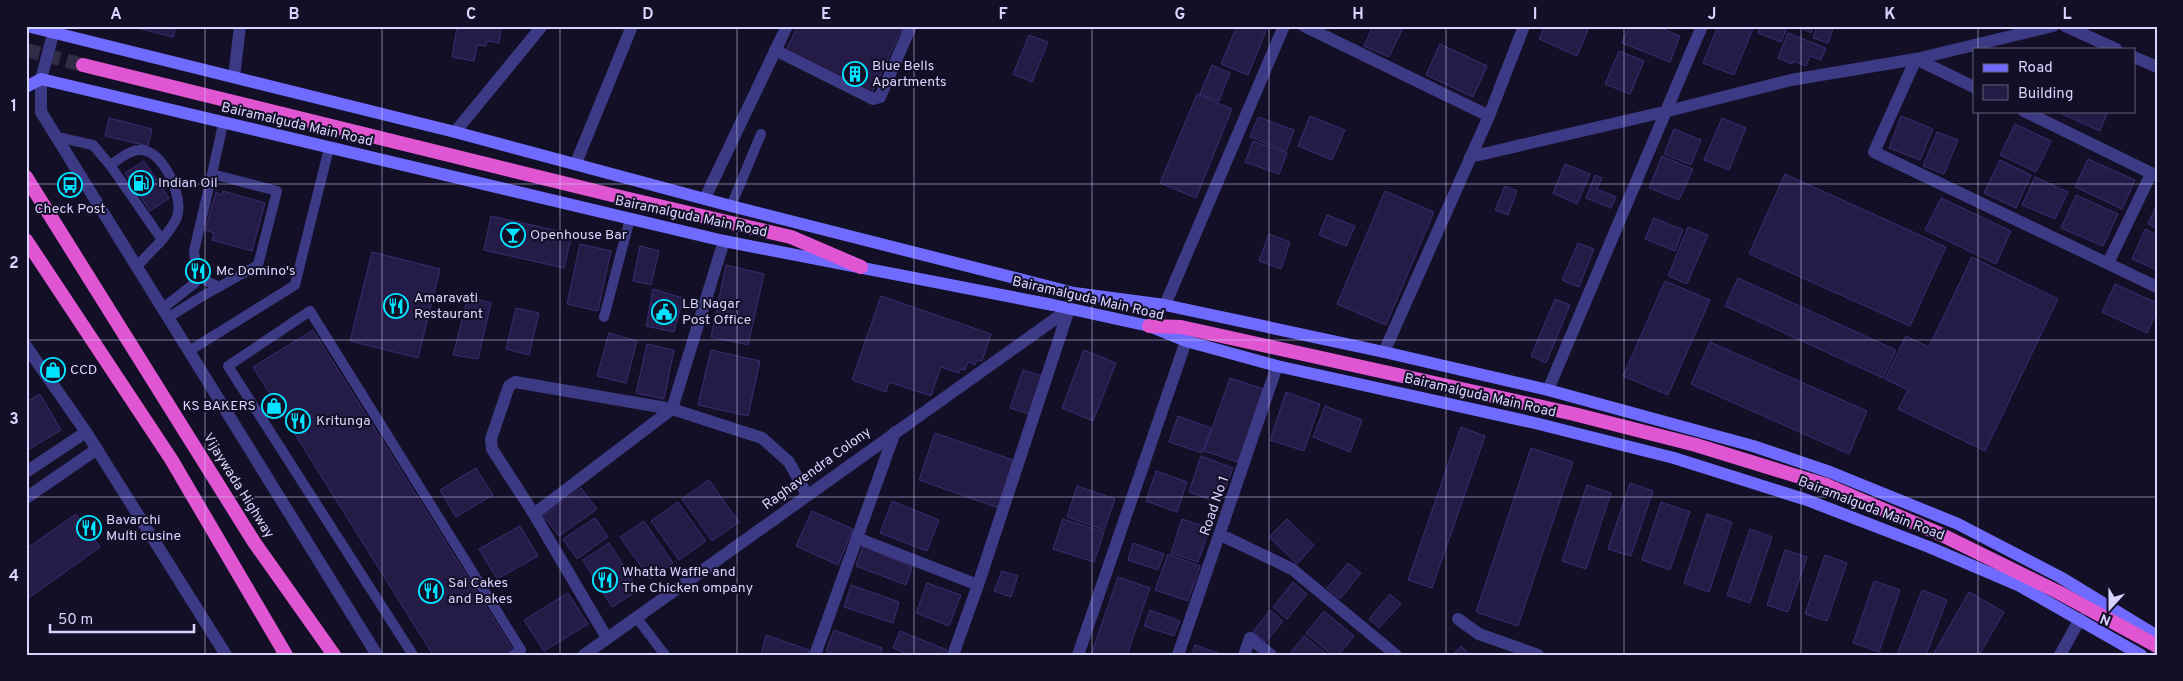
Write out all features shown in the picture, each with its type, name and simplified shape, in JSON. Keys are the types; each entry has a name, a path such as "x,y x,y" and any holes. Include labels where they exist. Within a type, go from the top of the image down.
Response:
{"highway":[{"path":"83,65 791,237 860,267"},
{"name":"Vijaywada Highway","path":"26,177 134,353 254,542 334,655"},
{"path":"26,240 171,459 286,655"},
{"path":"1148,326 1181,327 1574,414 1696,445 1826,485 1948,538 2058,592 2157,646"}],"main road":[{"path":"27,26 53,34 455,132 731,206 1074,293 1165,305 1384,352 1548,390 1753,446 1830,472 1958,524 2047,570 2157,636"},
{"path":"26,87 41,79"},
{"name":"Bairamalguda Main Road","path":"41,79 224,124 724,241 1068,308 1148,326 1186,340 1277,366 1535,422 1674,458 1807,500 1930,547 2036,595 2141,655"},
{"path":"2036,595 2047,570"}],"street":[{"path":"234,77 240,26"},
{"path":"455,132 542,26"},
{"path":"576,163 632,26"},
{"path":"705,198 787,26"},
{"path":"775,50 873,99 877,99 880,97 911,26"},
{"path":"1165,305 1284,26"},
{"path":"1304,26 1320,30 1489,116"},
{"path":"1384,352 1489,116 1524,26"},
{"path":"1548,390 1668,111 1702,26"},
{"path":"1470,157 1791,80 1916,59 2053,26"},
{"path":"2065,26 2114,48"},
{"path":"53,34 41,79 41,112 377,655"},
{"path":"2136,58 2157,67"},
{"path":"1916,59 1973,87"},
{"path":"1916,59 1874,152 2157,287"},
{"path":"2026,112 2154,175 2108,263"},
{"path":"534,514 672,409 724,241"},
{"path":"952,655 978,585 1068,308"},
{"name":"Raghavendra Colony","path":"584,655 1068,308"},
{"path":"1078,655 1186,340"},
{"path":"26,346 97,449 222,653"},
{"name":"Road No 1","path":"1178,655 1221,535 1277,366"},
{"path":"607,638 534,514 492,449 491,440 509,386 515,382 672,409 762,438 789,462 808,495"},
{"path":"26,472 86,432"},
{"path":"815,655 895,432"},
{"path":"26,498 97,449"},
{"path":"1221,535 1292,569 1396,655"},
{"path":"857,538 978,585"},
{"path":"1458,619 1479,634 1538,655"},
{"path":"2060,655 2080,619"},
{"path":"1244,655 1250,638 1271,655"}],"lane":[{"path":"166,312 195,283 194,251 224,124"},
{"path":"731,206 761,134"},
{"path":"57,137 88,142 93,145 110,165 162,240"},
{"path":"190,351 295,285 329,148"},
{"path":"110,165 131,151 143,150 160,158 177,192 177,216 162,240 136,266"},
{"path":"166,312 219,287 258,265 277,192 212,174"},
{"path":"604,317 630,219"},
{"path":"196,276 219,287"},
{"path":"413,655 228,366 310,311 520,650 514,655"},
{"path":"636,617 665,655"}],"building":[{"path":"130,26 176,26 173,37"},
{"path":"457,26 501,26 499,43 487,41 486,46 477,45 474,61 452,57"},
{"name":"Blue Bells Apartments","path":"798,26 903,26 871,95 785,52"},
{"path":"1237,26 1268,26 1248,75 1221,64"},
{"path":"1373,26 1404,26 1389,57 1364,46"},
{"path":"1545,26 1580,26 1588,30 1577,56 1539,39"},
{"path":"1629,26 1656,26 1680,36 1670,62 1622,43"},
{"path":"1718,26 1754,26 1734,75 1703,63"},
{"path":"1760,26 1788,26 1781,42 1758,33"},
{"path":"1796,26 1813,26 1811,33"},
{"path":"1817,26 1834,26 1828,43 1813,38"},
{"path":"1788,33 1826,48 1821,60 1810,56 1806,66 1793,61 1792,64 1778,58"},
{"path":"1029,35 1048,42 1032,82 1013,74"},
{"path":"1440,44 1487,66 1473,97 1426,75"},
{"path":"1619,51 1644,61 1630,94 1605,84"},
{"path":"1212,65 1230,73 1219,101 1200,94"},
{"path":"1197,94 1232,109 1196,198 1160,183"},
{"path":"2063,112 2108,112 2100,131 2062,114"},
{"path":"1310,116 1345,130 1332,160 1298,146"},
{"path":"1901,116 1933,129 1920,160 1889,148"},
{"path":"1258,117 1294,130 1286,151 1250,137"},
{"path":"109,118 152,129 148,146 105,136"},
{"path":"1722,118 1746,128 1729,170 1704,160"},
{"path":"2015,124 2051,141 2036,172 2000,155"},
{"path":"1674,129 1701,140 1691,165 1664,154"},
{"path":"1937,132 1958,140 1944,174 1923,166"},
{"path":"1253,141 1287,153 1279,174 1245,162"},
{"path":"1662,156 1693,169 1679,200 1649,188"},
{"path":"2088,159 2135,180 2122,209 2075,187"},
{"path":"2000,160 2031,175 2016,208 1984,193"},
{"path":"144,161 169,198 150,211 125,173"},
{"path":"1565,164 1590,174 1577,204 1553,193"},
{"path":"1785,174 1946,247 1910,326 1749,254"},
{"path":"1595,175 1602,178 1597,189 1616,197 1611,208 1586,198"},
{"path":"2035,177 2068,192 2055,219 2022,205"},
{"path":"1505,186 1517,191 1508,215 1495,210"},
{"path":"223,191 265,203 252,251 212,240 214,233 205,230 216,192 222,195"},
{"path":"1385,191 1434,212 1386,325 1337,304"},
{"path":"2076,195 2118,214 2103,246 2061,228"},
{"path":"1941,198 2011,231 1996,264 1925,230"},
{"path":"2157,204 2157,228 2148,224"},
{"path":"1327,215 1355,226 1346,246 1319,235"},
{"path":"491,216 572,234 564,268 484,250"},
{"path":"1654,218 1683,230 1675,251 1645,239"},
{"path":"1688,227 1708,235 1687,284 1668,276"},
{"path":"2145,229 2157,235 2157,270 2132,259"},
{"path":"1269,234 1290,242 1281,269 1259,261"},
{"path":"1578,243 1594,249 1579,287 1562,280"},
{"path":"580,244 611,251 598,311 567,304"},
{"path":"640,246 659,251 651,285 633,281"},
{"path":"372,252 440,269 418,358 350,341"},
{"path":"1972,257 2058,299 1985,451 1898,409 1908,390 1885,379 1906,336 1929,347"},
{"path":"726,265 764,274 748,345 711,337"},
{"path":"1738,278 1896,350 1883,378 1725,306"},
{"path":"1665,281 1710,300 1668,395 1623,376"},
{"path":"2115,284 2157,303 2157,310 2147,333 2102,312"},
{"name":"LB Nagar Post Office","path":"653,289 683,298 674,332 646,326"},
{"path":"881,296 991,334 982,361 977,360 975,365 968,362 965,370 960,369 959,373 941,367 931,396 889,382 886,392 852,380"},
{"path":"468,297 491,303 478,359 453,355"},
{"path":"1555,299 1570,305 1546,363 1531,356"},
{"path":"516,308 539,313 529,355 506,349"},
{"path":"313,330 513,650 505,655 433,655 253,367"},
{"path":"609,333 637,341 626,383 597,376"},
{"path":"1710,342 1867,411 1849,454 1691,384"},
{"path":"647,344 674,350 664,399 636,393"},
{"path":"711,350 760,361 748,416 698,405"},
{"path":"1084,350 1116,363 1093,421 1062,408"},
{"path":"1023,370 1045,377 1032,415 1010,408"},
{"path":"1230,378 1263,389 1238,462 1204,451"},
{"path":"1286,392 1320,404 1304,451 1270,440"},
{"path":"40,394 61,430 26,451 26,402"},
{"path":"1325,406 1362,420 1350,452 1313,437"},
{"path":"1178,416 1211,428 1202,453 1169,442"},
{"path":"1461,427 1485,436 1432,588 1408,580"},
{"path":"935,433 1016,461 999,508 919,480"},
{"path":"1531,448 1573,462 1518,626 1476,612"},
{"path":"1201,456 1233,468 1220,503 1189,492"},
{"path":"476,468 493,495 456,517 440,490"},
{"path":"1156,471 1187,482 1177,512 1146,501"},
{"path":"709,480 739,522 712,541 682,499"},
{"path":"1630,483 1653,491 1631,556 1608,549"},
{"path":"1587,485 1611,493 1586,569 1562,561"},
{"path":"1077,486 1115,499 1104,530 1067,517"},
{"path":"581,488 597,509 559,536 543,516"},
{"path":"892,501 939,520 927,551 880,533"},
{"path":"678,502 706,541 679,560 651,521"},
{"path":"1661,502 1690,512 1670,570 1642,560"},
{"path":"812,511 853,529 838,565 796,546"},
{"path":"76,514 100,547 26,600 26,549"},
{"path":"1707,514 1732,522 1709,592 1684,583"},
{"path":"595,518 608,537 577,559 563,539"},
{"path":"1063,519 1104,532 1094,562 1053,549"},
{"path":"1182,519 1210,528 1198,562 1171,553"},
{"path":"1287,519 1314,545 1297,564 1269,537"},
{"path":"644,521 673,563 650,579 620,537"},
{"path":"520,526 538,556 497,579 479,549"},
{"path":"1750,529 1772,537 1750,603 1727,595"},
{"path":"609,543 639,590 612,607 583,560"},
{"path":"1133,543 1164,554 1158,570 1128,560"},
{"path":"863,546 912,567 906,585 856,566"},
{"path":"1785,550 1807,557 1788,612 1767,605"},
{"path":"1168,554 1200,566 1188,601 1155,590"},
{"path":"1825,555 1847,563 1827,621 1805,614"},
{"path":"1348,563 1361,573 1340,599 1327,588"},
{"path":"1002,571 1018,576 1011,597 994,591"},
{"path":"1118,577 1150,588 1127,655 1091,655"},
{"path":"1874,581 1900,590 1879,652 1853,643"},
{"path":"1293,582 1307,594 1287,619 1273,607"},
{"path":"927,583 961,595 949,626 916,613"},
{"path":"851,585 899,602 893,623 844,607"},
{"path":"1922,590 1947,600 1926,655 1897,655"},
{"path":"1969,592 2004,612 1979,655 1933,655"},
{"path":"568,593 588,624 544,651 524,620"},
{"path":"1390,594 1401,604 1379,628 1369,619"},
{"path":"1150,610 1180,621 1174,636 1144,626"},
{"path":"1270,610 1283,621 1266,642 1253,632"},
{"path":"1324,611 1354,636 1339,655 1332,655 1306,633"},
{"path":"834,630 882,648 880,655 837,655 826,651"},
{"path":"900,631 947,650 945,655 910,655 893,648"},
{"path":"766,635 809,650 808,655 761,655"},
{"path":"1304,636 1328,655 1289,655"},
{"path":"1195,645 1224,655 1192,655"},
{"path":"1461,646 1470,655 1453,655"}],"tunnel":[{"path":"26,50 83,65"}],"place":[{"name":"Blue Bells Apartments","path":"855,74"},
{"name":"Indian Oil","path":"141,183"},
{"name":"Check Post","path":"70,185"},
{"name":"Openhouse Bar","path":"513,235"},
{"name":"Mc Domino's","path":"198,271"},
{"name":"Amaravati Restaurant","path":"396,306"},
{"name":"LB Nagar Post Office","path":"664,312"},
{"name":"CCD","path":"53,370"},
{"name":"KS BAKERS","path":"274,406"},
{"name":"Kritunga","path":"298,421"},
{"name":"Bavarchi Multi cusine","path":"89,528"},
{"name":"Whatta Waffle and The Chicken ompany","path":"605,580"},
{"name":"Sai Cakes and Bakes","path":"431,591"}]}
